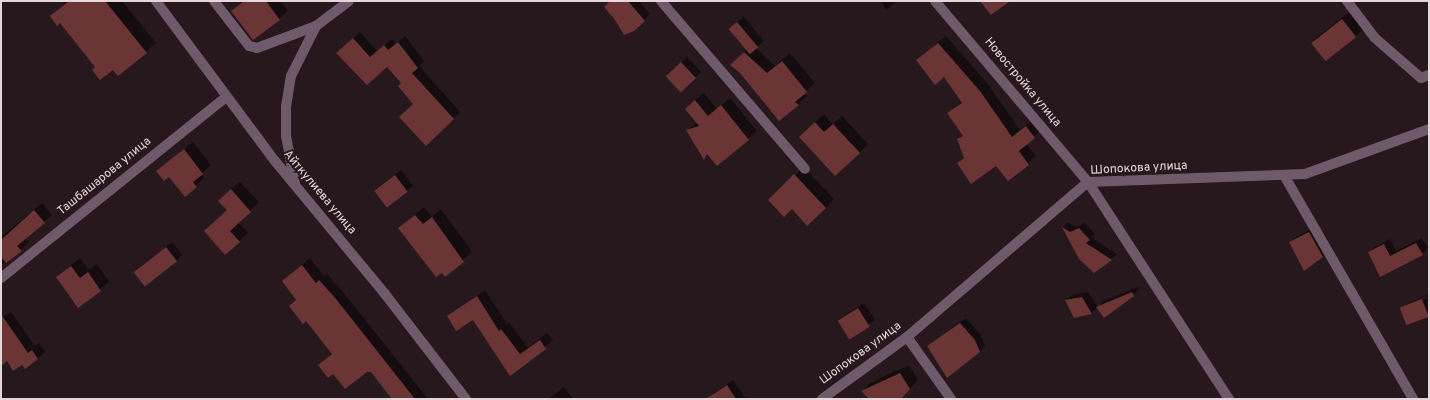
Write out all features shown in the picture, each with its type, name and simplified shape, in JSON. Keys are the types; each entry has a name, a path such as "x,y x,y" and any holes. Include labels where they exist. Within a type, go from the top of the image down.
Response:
{"street":[{"name":"Айткулиева улица","path":"156,1 226,97 295,185 385,294 466,399"},
{"path":"214,1 249,46 257,48 316,26 349,1"},
{"path":"660,1 805,169"},
{"name":"Новостройка улица","path":"935,1 1088,182 1229,399"},
{"path":"1347,1 1375,38 1421,78 1429,75"},
{"path":"295,185 286,136 286,106 291,76 316,26"},
{"name":"Ташбашарова улица","path":"1,278 226,97"},
{"name":"Шопокова улица","path":"822,399 907,337 1088,182 1285,177 1305,174 1429,128"},
{"path":"1285,177 1413,399"},
{"path":"907,337 951,399"}],"building":[{"path":"69,1 105,1 147,53 118,76 113,70 100,80 92,70 95,67 60,23 57,26 50,16"},
{"path":"244,1 266,1 280,20 253,40 231,11"},
{"path":"610,1 628,1 645,21 634,31 624,35 615,20 604,7"},
{"path":"980,1 1010,1 991,15"},
{"path":"1342,19 1356,37 1325,61 1311,43"},
{"path":"737,22 758,47 750,54 729,29"},
{"path":"353,38 370,57 384,45 388,50 398,42 418,68 412,73 454,119 426,146 399,117 413,104 398,86 401,83 387,67 367,85 336,53"},
{"path":"938,43 980,91 1012,137 1026,126 1035,138 1019,151 1029,165 1008,181 996,166 971,184 957,163 964,158 957,139 963,136 947,113 962,103 944,77 935,85 916,60"},
{"path":"744,52 767,73 782,61 807,92 795,102 799,105 779,121 740,73 730,65"},
{"path":"681,62 696,78 681,92 666,76"},
{"path":"695,100 708,116 721,105 749,140 717,166 707,154 704,160 686,130 699,126 685,109"},
{"path":"815,122 824,132 833,124 860,153 835,176 799,137"},
{"path":"184,149 203,174 193,182 197,187 185,197 169,177 164,181 156,171"},
{"path":"794,174 826,208 807,226 792,209 784,217 768,200"},
{"path":"395,175 408,192 387,207 374,191"},
{"path":"231,189 251,212 230,231 240,242 225,255 204,231 227,210 218,201"},
{"path":"34,210 45,223 17,246 22,251 6,263 1,257 1,240"},
{"path":"415,215 423,224 432,217 464,262 445,277 442,273 436,277 398,228"},
{"path":"1062,227 1070,232 1079,228 1090,240 1086,243 1112,260 1094,273 1079,259"},
{"path":"1309,232 1323,257 1304,271 1289,242"},
{"path":"1416,243 1423,255 1380,277 1368,252 1384,244 1390,256"},
{"path":"166,247 177,261 145,286 134,272"},
{"path":"302,265 316,283 319,280 336,299 415,399 392,399 371,372 367,372 345,389 333,374 328,378 318,365 332,354 306,321 303,324 289,306 296,300 282,281"},
{"path":"71,266 80,278 88,272 101,291 78,308 56,277"},
{"path":"1132,292 1134,296 1104,318 1096,307"},
{"path":"477,296 499,331 501,329 520,354 540,340 546,349 510,376 473,320 456,331 447,316"},
{"path":"1082,297 1092,314 1074,318 1065,300"},
{"path":"1422,299 1429,317 1406,325 1400,308"},
{"path":"858,308 870,327 849,339 838,321"},
{"path":"1,314 28,353 32,350 38,359 25,369 22,365 13,371 7,361 1,366"},
{"path":"960,323 975,340 980,352 947,378 927,346"},
{"path":"900,373 910,389 901,399 869,399 861,391"},
{"path":"727,385 736,399 706,399"}]}
